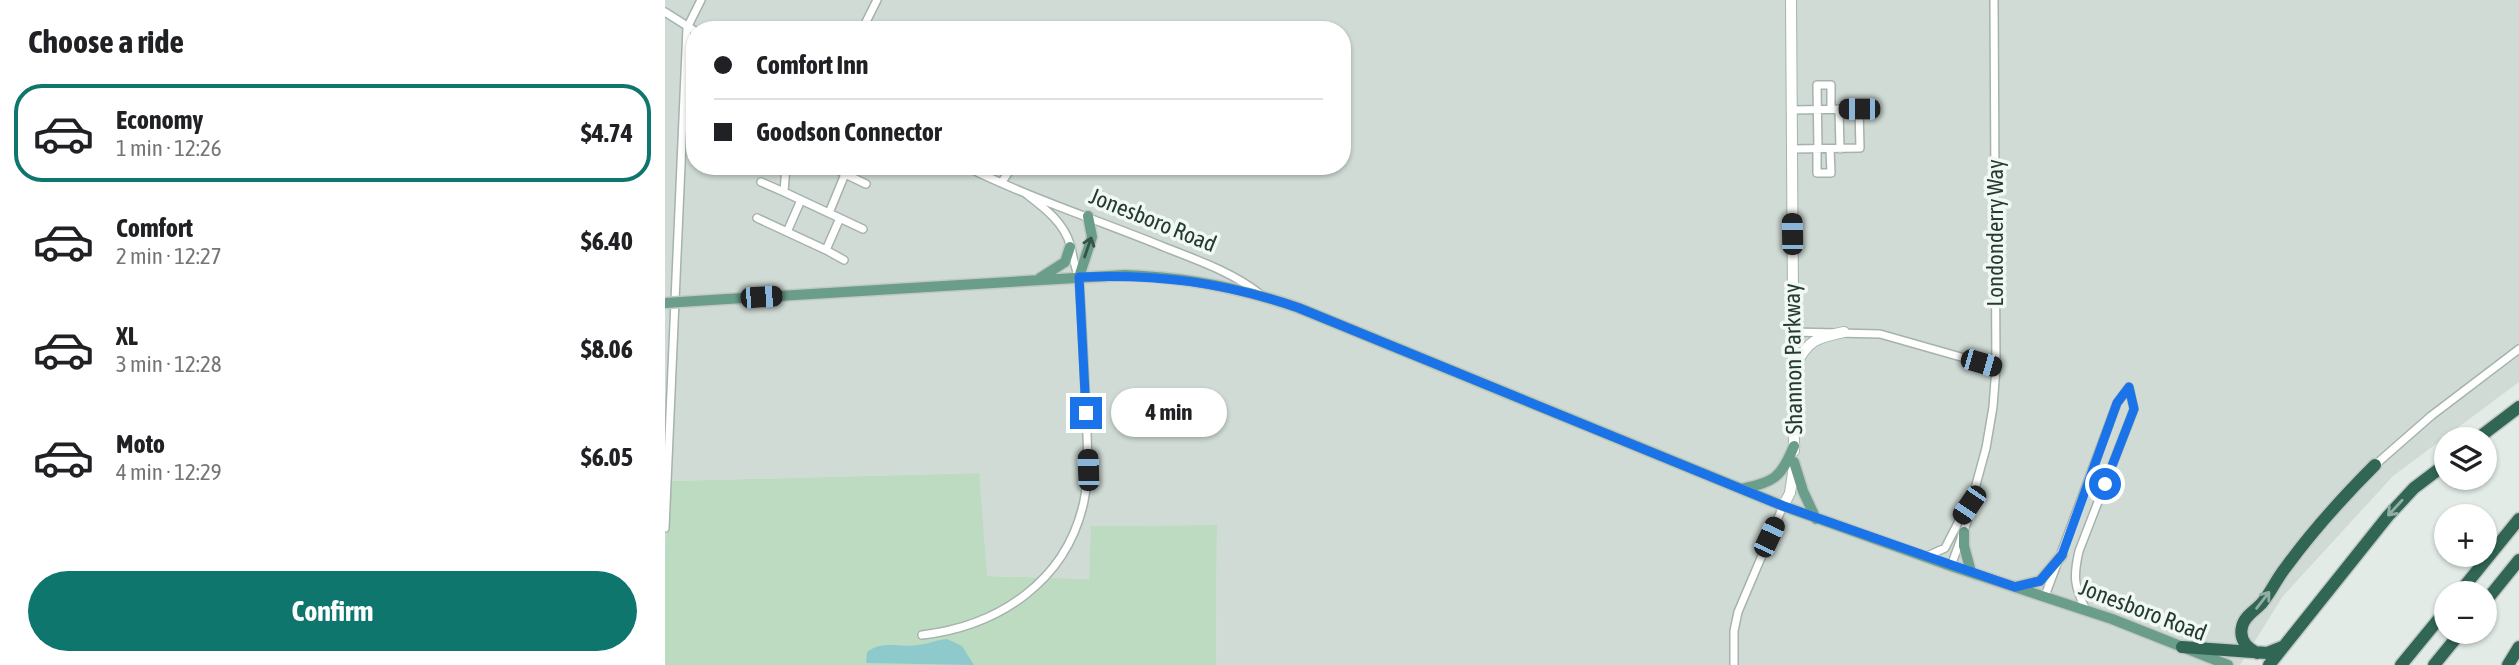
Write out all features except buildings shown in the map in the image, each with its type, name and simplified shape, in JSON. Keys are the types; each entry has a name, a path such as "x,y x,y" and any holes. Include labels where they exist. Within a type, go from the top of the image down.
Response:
{"highway":[{"path":"2493,427 2519,407"},
{"path":"2257,653 2248,648 2243,640 2241,631 2245,619 2261,604 2284,569 2337,503 2375,466"},
{"path":"2269,665 2388,516 2414,488 2434,473"},
{"path":"2469,581 2519,519"},
{"path":"2497,587 2519,559"},
{"path":"2401,665 2434,625"},
{"path":"2434,665 2451,644"},
{"path":"2182,647 2257,653 2274,652 2283,647"}],"main road":[{"path":"665,303 1079,277 1092,237 1088,216"},
{"path":"1038,279 1065,262 1070,247"},
{"name":"Jonesboro Road","path":"1079,277 1165,277 1261,295 1299,308 1816,519 2045,596 2228,665"},
{"path":"1741,489 1770,482 1779,475 1794,446"},
{"path":"1794,461 1803,491 1816,519"},
{"path":"1964,532 1964,547 1971,572"},
{"path":"2015,587 2040,581 2062,555"}],"street":[{"path":"694,21 701,0"},
{"path":"866,21 877,0"},
{"name":"Shannon Parkway","path":"1783,506 1792,485 1794,461 1791,0"},
{"name":"Londonderry Way","path":"1951,566 1964,532 1986,448 1993,407 1996,367 1994,0"},
{"path":"665,12 686,26"},
{"path":"1831,149 1831,173 1817,173 1817,85 1831,85 1840,149"},
{"path":"1792,110 1859,109 1860,148 1792,149"},
{"path":"665,528 686,125"},
{"path":"784,192 785,175"},
{"path":"829,213 845,175"},
{"path":"847,175 866,184"},
{"name":"Jonesboro Road","path":"984,175 1205,264 1247,284 1261,295"},
{"path":"1001,183 1007,175"},
{"path":"761,182 863,229"},
{"name":"Jonesboro Road","path":"1025,193 1062,227 1079,277"},
{"path":"787,232 801,200"},
{"path":"757,218 844,260"},
{"path":"826,250 841,218"},
{"path":"922,635 969,626 1012,604 1048,572 1072,534 1083,503 1088,470 1079,277"},
{"path":"1793,332 1880,334 1996,367"},
{"path":"1793,370 1809,343 1844,332"},
{"path":"2375,466 2431,416 2519,349"},
{"path":"2045,596 2117,403 2129,387 2134,409 2079,551 2074,572 2075,589 2087,611"},
{"name":"Londonderry Way","path":"1925,557 1945,548 1969,505"},
{"path":"1734,665 1734,631 1738,612 1783,506"}],"shaded area":[{"path":"665,0 2519,0 2519,382 2459,427 2434,427 2434,445 2393,476 2283,596 2240,665 1216,665 1217,525 1092,526 1089,579 986,576 978,473 672,481 665,549"}],"green space":[{"path":"979,473 987,576 1089,579 1091,526 1217,525 1216,665 665,665 665,549 671,481"}],"water":[{"path":"947,639 962,646 974,665 866,663 867,652 879,646 911,646"}],"route":[{"path":"1086,413 1079,277 1149,276 1222,286 1299,308 1783,506 2015,587 2040,581 2062,555 2117,403 2129,387 2134,409 2105,484"}]}
